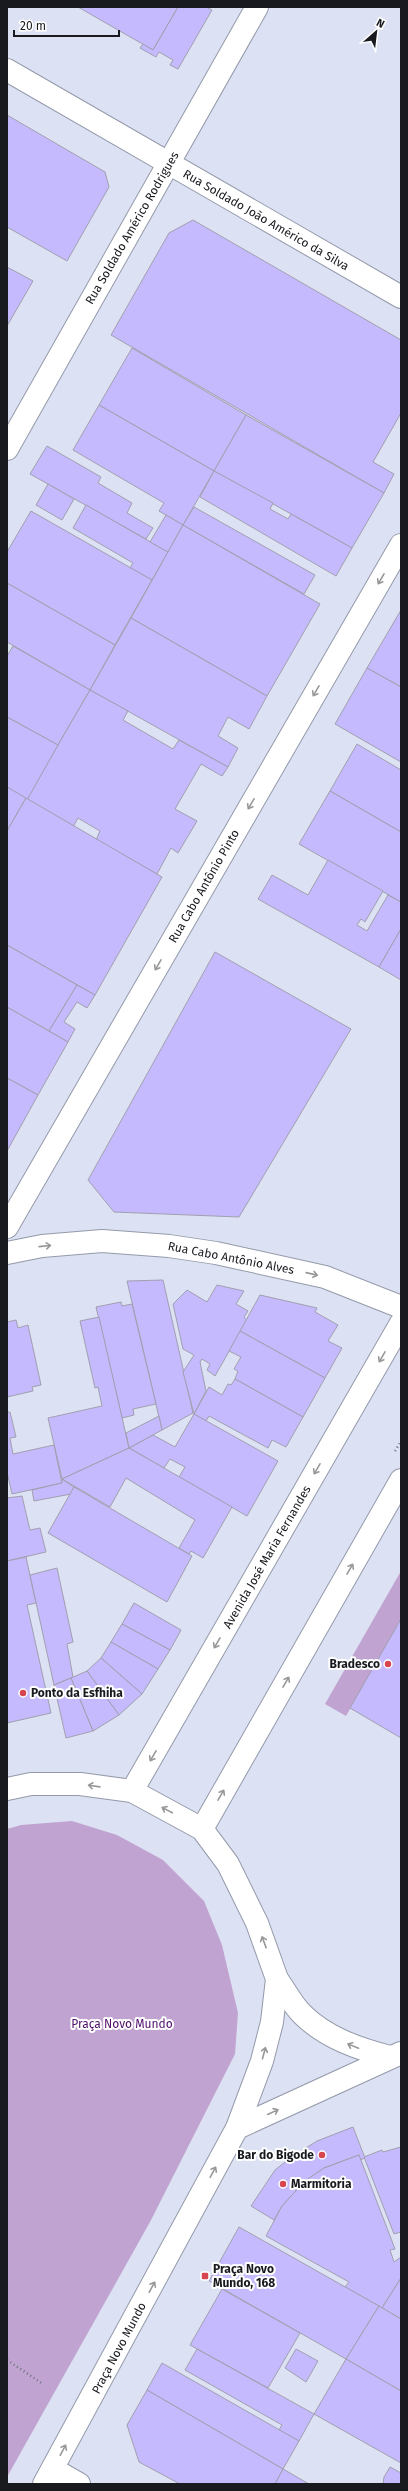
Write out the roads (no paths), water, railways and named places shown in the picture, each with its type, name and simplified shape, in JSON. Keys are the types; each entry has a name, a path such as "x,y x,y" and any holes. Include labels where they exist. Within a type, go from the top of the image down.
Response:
{"street":[{"name":"Rua Soldado Américo Rodrigues","path":"7,449 257,7"},
{"name":"Rua Soldado João Américo da Silva","path":"7,70 401,297"},
{"name":"Rua Cabo Antônio Pinto","path":"7,1227 401,545"},
{"name":"Rua Cabo Antônio Alves","path":"7,1253 42,1246 102,1241 169,1246 216,1253 325,1277 401,1307"},
{"name":"Avenida José Maria Fernandes","path":"132,1791 401,1323"},
{"path":"202,1828 401,1480"},
{"name":"Praça Novo Mundo","path":"7,1789 31,1784 80,1784 132,1791 202,1828 228,1864 257,1923 277,1979 272,2022 262,2061 237,2128 48,2476"},
{"path":"277,1979 302,2014 332,2036 354,2047 396,2055"},
{"path":"237,2128 396,2055"},
{"path":"48,2476 79,2484"}],"place":[{"name":"Bradesco","path":"388,1664"},
{"name":"Ponto da Esfhiha","path":"23,1693"},
{"name":"Bar do Bigode","path":"322,2155"},
{"name":"Marmitoria","path":"283,2184"},
{"name":"Praça Novo Mundo, 168","path":"205,2276"}]}
